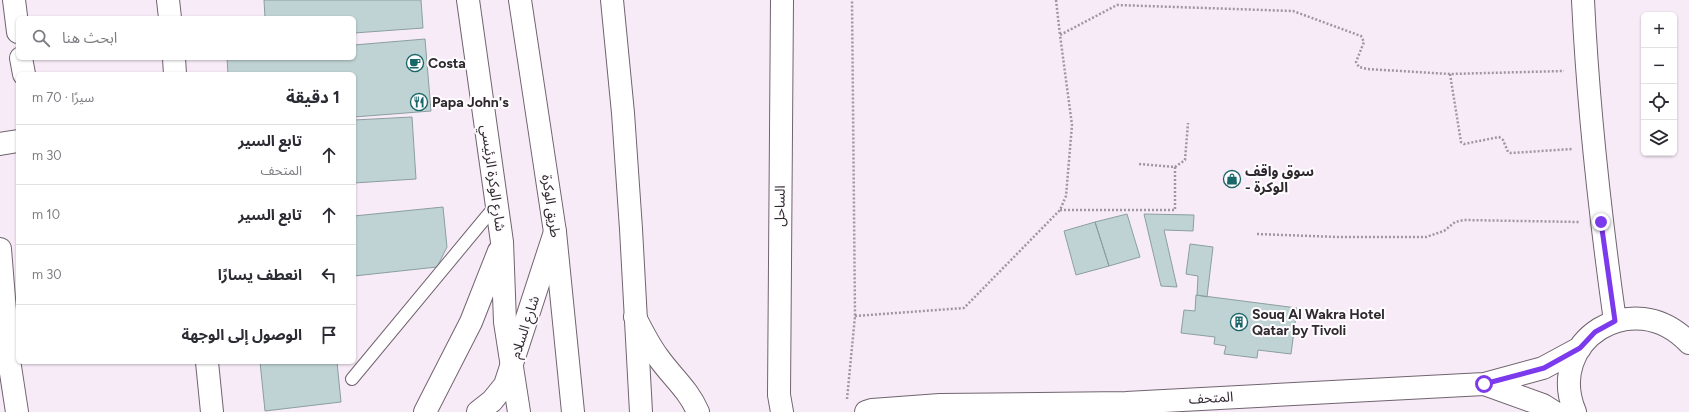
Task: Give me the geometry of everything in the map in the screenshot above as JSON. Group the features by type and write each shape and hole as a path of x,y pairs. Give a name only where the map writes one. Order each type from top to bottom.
{"main road":[{"path":"14,0 16,16"},
{"path":"168,0 170,16"},
{"name":"شارع الوكرة الرئيسي","path":"425,412 471,322 502,242 468,0"},
{"name":"طريق الوكرة","path":"520,0 555,232 573,412"},
{"path":"612,0 628,183 641,412"},
{"name":"الساحل","path":"782,0 779,387 782,412"},
{"path":"1583,0 1586,70 1595,148 1601,222 1615,321"},
{"path":"21,60 24,72"},
{"path":"174,60 175,72"},
{"path":"0,144 16,141"},
{"name":"شارع السلام","path":"478,412 492,402 506,385 555,232"},
{"path":"502,242 505,322 511,369 519,412"},
{"path":"0,249 9,360 17,412"},
{"path":"635,317 650,345 668,370 679,380 698,412"},
{"path":"1575,412 1571,402 1569,383 1572,364 1580,348 1595,332 1615,321 1637,317 1659,321 1678,331 1689,343"},
{"name":"المتحف","path":"866,412 872,410 940,405 1128,407 1484,384 1544,368 1580,348"},
{"path":"206,364 212,412"},
{"name":"المتحف","path":"1484,384 1544,405 1554,412"}],"lane":[{"path":"352,380 496,204"}],"path":[{"path":"846,405 855,316 852,0"},
{"path":"855,316 964,308 1060,210 1066,196 1072,125 1056,0"},
{"path":"1060,35 1118,4 1293,11 1361,36 1364,42 1356,62 1359,67 1450,74 1586,70"},
{"path":"1450,74 1461,142 1464,144 1500,137 1503,140 1508,152 1511,153 1595,148"},
{"path":"1139,164 1175,167 1185,160 1188,123"},
{"path":"1060,210 1175,210 1175,167"},
{"path":"1257,234 1337,237 1426,237 1444,231 1456,222 1464,220 1601,222"}],"building":[{"path":"264,0 421,0 423,28 356,33 356,16 265,16"},
{"path":"425,39 431,111 356,117 356,72 228,72 227,60 356,60 356,45"},
{"path":"412,117 416,179 356,183 356,120"},
{"path":"443,207 447,247 437,267 356,276 356,216"},
{"path":"1127,214 1140,257 1109,266 1095,222"},
{"path":"1144,214 1194,215 1193,231 1164,230 1177,287 1161,286"},
{"path":"1095,222 1109,266 1076,275 1064,231"},
{"path":"1190,244 1213,247 1207,297 1197,295 1198,276 1186,274"},
{"name":"Souq Al Wakra Hotel Qatar by Tivoli","path":"1196,295 1297,308 1291,354 1258,350 1257,358 1224,354 1226,346 1214,344 1215,337 1181,333 1184,310 1195,311"},
{"path":"260,364 337,364 341,402 265,411"}],"place":[{"name":"Costa","path":"415,63"},
{"name":"Papa John's","path":"419,102"},
{"name":"سوق واقف - الوكرة","path":"1232,179"},
{"name":"Souq Al Wakra Hotel Qatar by Tivoli","path":"1239,322"}],"route":[{"path":"1484,384 1544,368 1580,348 1595,332 1615,321 1601,222"}]}
